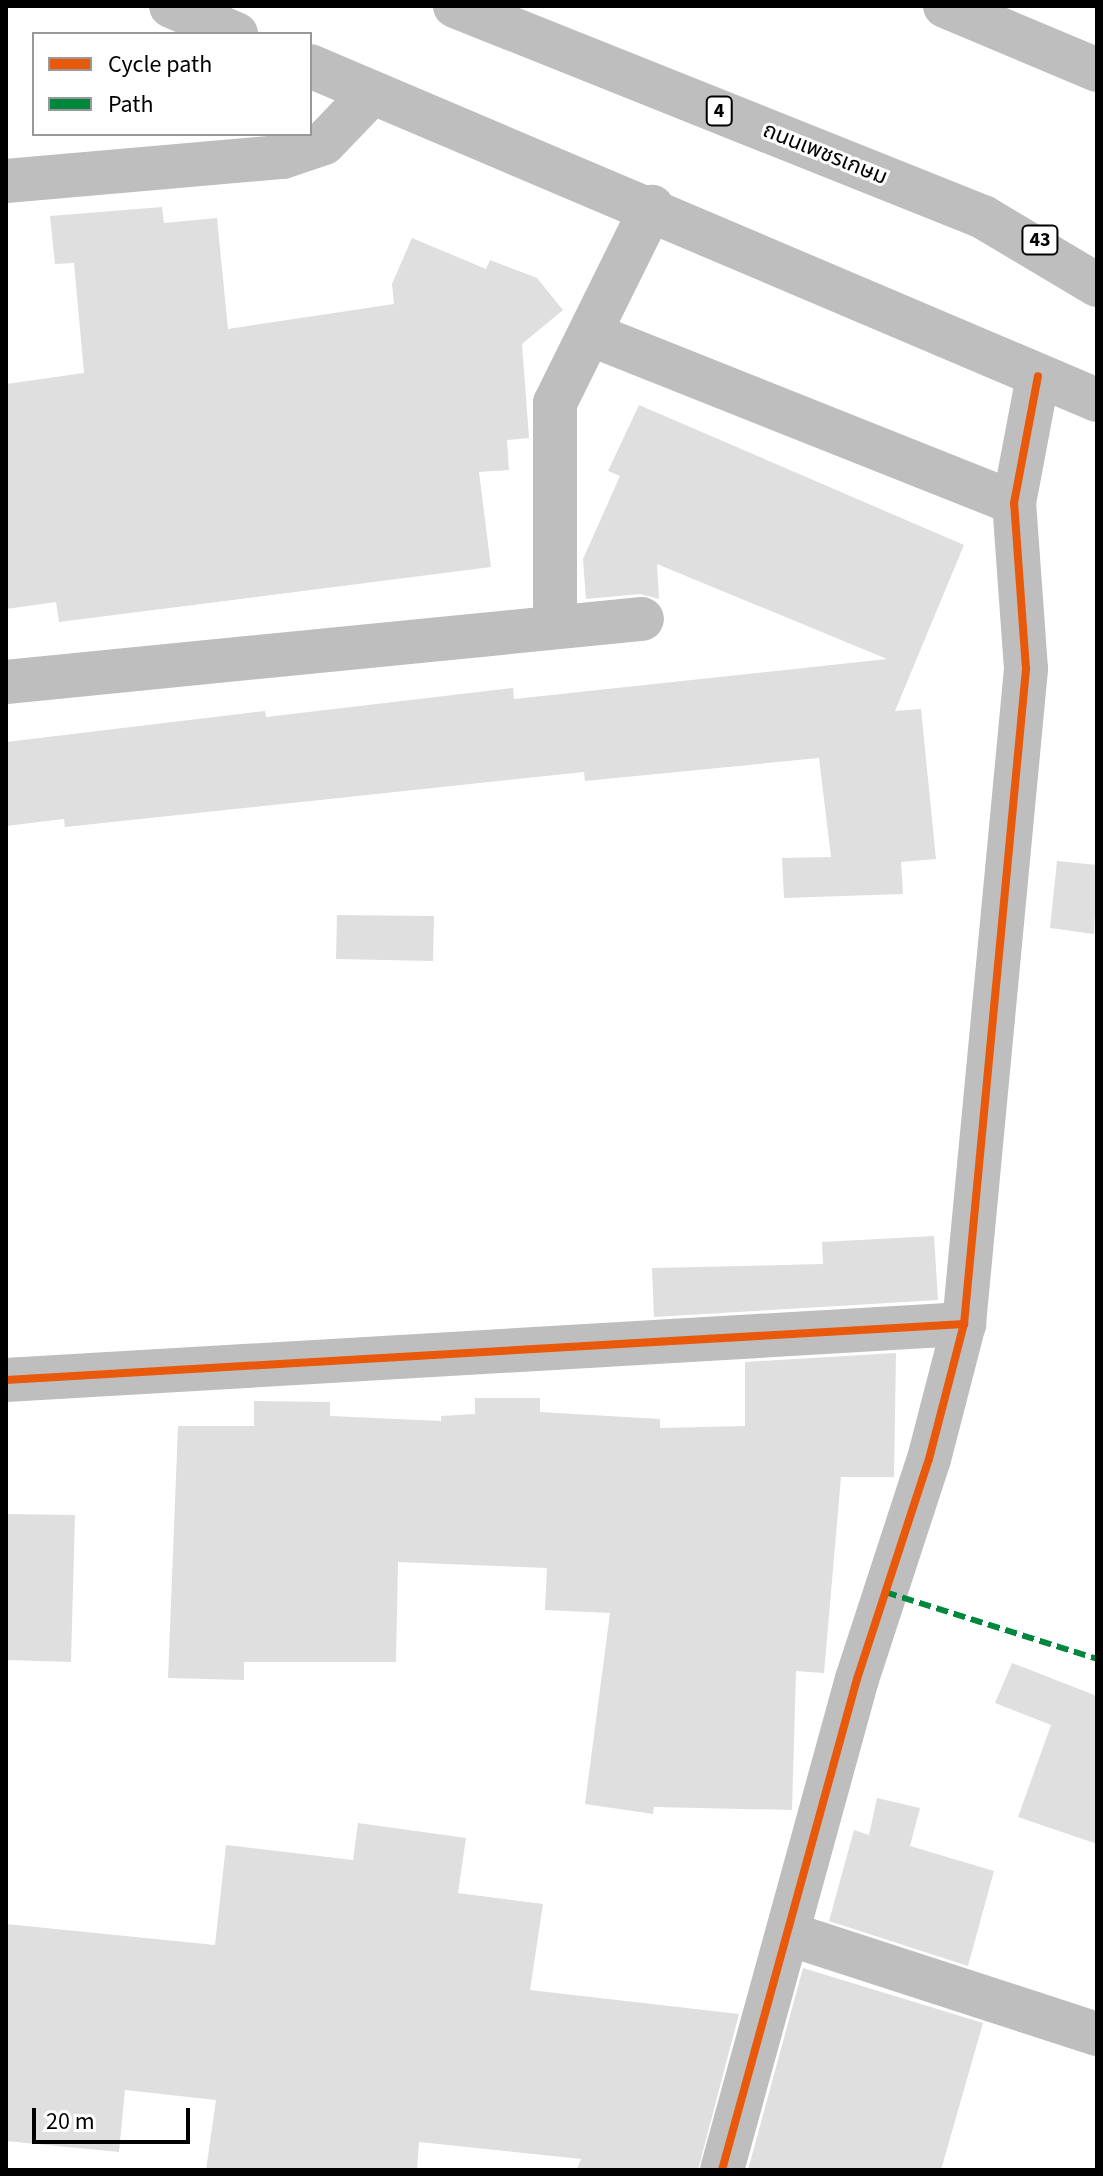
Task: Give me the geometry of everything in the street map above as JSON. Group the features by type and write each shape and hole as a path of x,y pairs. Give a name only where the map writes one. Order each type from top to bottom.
{"main road":[{"path":"171,6 231,32"},
{"name":"ถนนเพชรเกษม","path":"455,6 983,217 1097,285"},
{"path":"945,6 1097,70"},
{"path":"312,67 652,207 1097,400"},
{"path":"6,181 283,157 324,143 372,93"},
{"path":"555,623 555,403 652,207"},
{"name":"43","path":"983,217 1097,263"},
{"path":"590,334 1014,503"},
{"path":"722,2170 857,1679 929,1459 964,1324 1026,669 1014,503 1038,376"},
{"path":"6,682 555,623 642,619"},
{"path":"6,1380 964,1324"},
{"path":"789,1934 1097,2034"}],"building":[{"path":"162,207 164,223 217,218 228,329 394,304 392,284 412,238 486,269 490,260 537,278 563,310 522,344 529,438 507,440 509,470 479,472 491,567 59,622 56,602 6,609 6,384 84,373 74,263 55,264 50,216"},
{"path":"639,405 964,545 895,711 921,709 936,859 901,862 903,894 784,898 782,858 831,857 819,758 585,781 584,772 65,827 64,819 6,826 6,742 265,711 266,717 513,688 514,699 887,659 657,564 659,599 640,594 586,599 583,559 620,476 608,471"},
{"path":"1057,861 1097,865 1094,934 1050,928"},
{"path":"337,915 434,916 433,961 336,959"},
{"path":"934,1236 938,1300 654,1317 652,1268 823,1264 822,1242"},
{"path":"896,1353 894,1477 841,1477 824,1673 796,1671 792,1810 654,1807 653,1814 585,1804 610,1613 545,1610 547,1568 398,1562 396,1662 244,1662 244,1680 168,1678 178,1426 254,1426 254,1401 330,1402 330,1416 441,1421 441,1416 475,1414 475,1398 540,1398 540,1412 660,1419 660,1428 745,1426 745,1362"},
{"path":"6,1514 75,1515 71,1662 6,1660"},
{"path":"1012,1663 1097,1696 1097,1844 1018,1817 1051,1725 995,1703"},
{"path":"877,1798 920,1808 910,1846 994,1871 968,1966 829,1921 854,1830 869,1835"},
{"path":"358,1823 466,1838 458,1893 543,1904 530,1990 739,2014 698,2170 577,2170 581,2159 419,2142 417,2170 206,2170 216,2100 125,2090 119,2152 6,2141 6,1924 215,1945 226,1845 353,1860"},
{"path":"803,1968 983,2023 941,2170 748,2170"}],"marked path":[{"path":"885,1592 1097,1659"}],"cycle path":[{"path":"722,2170 857,1679 929,1459 964,1324 1026,669 1014,503 1038,376"},
{"path":"6,1380 964,1324"}]}
